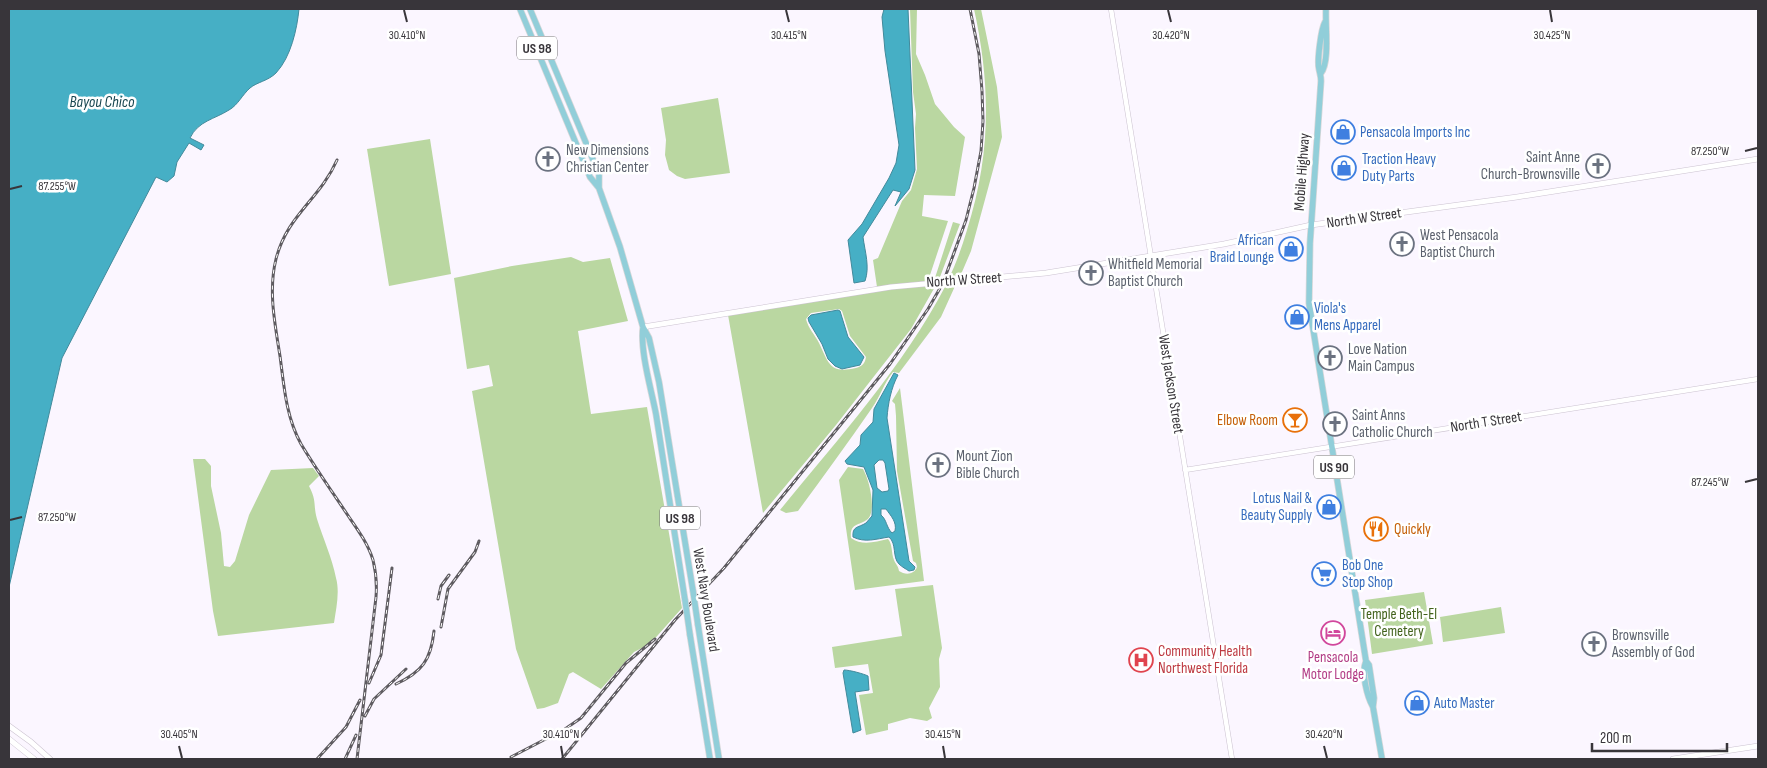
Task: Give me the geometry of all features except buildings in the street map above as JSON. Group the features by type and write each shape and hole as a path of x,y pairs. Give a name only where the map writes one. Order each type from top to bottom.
{"main road":[{"name":"West Navy Boulevard","path":"520,9 590,177 600,188"},
{"name":"West Navy Boulevard","path":"530,9 599,174 600,188 620,247 643,327 649,338 693,591 719,759"},
{"name":"Mobile Highway","path":"1326,9 1325,22 1327,29 1311,226 1308,303 1331,446"},
{"name":"North W Street","path":"643,327 890,287 1046,273 1224,244 1311,226 1517,197 1758,159"},
{"name":"West Navy Boulevard","path":"643,327 643,350 652,390 710,759"},
{"name":"US 90","path":"1331,446 1366,661 1369,665 1374,698 1373,707 1382,759"},
{"path":"9,726 50,759"},
{"path":"9,739 34,759"},
{"path":"1673,759 1758,746"}],"street":[{"name":"West Jackson Street","path":"1111,9 1232,759"},
{"name":"North T Street","path":"1185,470 1758,379"}],"green space":[{"path":"910,9 917,9 916,54 935,104 965,137 955,196 924,195 922,216 948,221 928,281 877,287 873,260 878,258 902,201 911,190 917,169"},
{"path":"974,9 981,9 997,87 1002,137 971,251 959,279 948,280 961,249 975,202 984,147 986,93 980,37"},
{"path":"718,98 730,173 685,179 677,176 669,170 665,155 666,140 661,108"},
{"path":"430,139 451,274 389,286 367,149"},
{"path":"953,222 960,224 940,277 938,281 934,281"},
{"path":"571,257 583,262 610,258 628,321 578,331 591,414 647,407 682,608 650,644 634,652 601,689 573,672 569,674 558,703 537,709 516,649 472,391 493,386 489,365 467,369 454,278 512,266"},
{"path":"956,284 941,317 899,373 893,372 890,376 872,408 798,511 786,513 780,510 847,429 890,373 929,315 946,285"},
{"path":"936,285 911,329 836,425 763,513 728,315 891,289","holes":["839,309 842,311 850,336 866,357 862,365 847,370 836,368 828,362 806,319 811,313"]},
{"path":"900,388 924,581 855,590 839,480 848,467 863,469 872,498 870,516 852,529 851,538 864,543 888,539 899,571 909,574 914,572 917,567 913,561 897,471 896,416 895,404 892,401"},
{"path":"193,459 205,459 211,466 211,486 221,533 224,566 230,567 235,561 249,515 271,470 313,468 319,476 309,486 338,589 334,623 218,636"},
{"path":"933,585 942,648 939,659 940,687 929,708 932,718 927,721 910,718 888,724 888,730 866,735 859,695 873,693 868,664 835,668 832,647 902,636 895,589"},
{"name":"Temple Beth-El Cemetery","path":"1424,592 1433,644 1372,654 1365,600"},
{"path":"1501,607 1505,633 1443,642 1440,617"}],"water":[{"name":"Bayou Chico","path":"9,9 299,9 295,34 289,51 276,73 250,88 232,108 202,124 193,132 190,138 204,145 201,150 189,143 177,162 174,176 167,182 156,177 62,358 9,587"},
{"path":"884,9 908,9 915,170 909,189 895,206 901,192 893,190 863,237 867,259 866,276 865,281 854,283 848,240 862,224 889,178 896,163 899,145 885,51 882,17"},
{"path":"840,311 848,337 864,357 860,365 842,369 835,366 828,359 822,344 809,322 808,318 811,315"},
{"path":"894,373 898,375 890,396 887,418 909,561 915,567 914,570 909,571 899,564 893,543 889,537 866,540 853,537 853,531 866,523 872,516 873,490 864,467 847,464 845,461 860,445 861,435 873,422 874,409","holes":["879,460 883,460 885,463 888,491 882,492 877,488 874,465","881,509 886,509 893,519 895,531 892,533 881,515"]},
{"path":"844,670 868,676 869,690 855,692 861,730 853,733 843,673"}],"railway":[{"path":"562,759 675,620 724,568 890,364 928,309 943,283 966,220 981,151 982,91 979,54 970,9"},
{"path":"337,160 330,174 288,230 281,244 276,259 272,295 284,390 296,434 366,543 375,569 376,597 357,759"},
{"path":"441,627 448,589 475,552 479,541"},
{"path":"369,683 381,655 392,568"},
{"path":"438,599 441,586 449,575"},
{"path":"396,684 412,675 424,664 433,641 434,631"},
{"path":"511,757 565,729 581,718 626,663 655,639"},
{"path":"365,716 374,699 406,669"},
{"path":"317,759 346,727 360,700"},
{"path":"345,759 356,735"}],"place":[{"name":"Pensacola Imports Inc","path":"1343,132"},
{"name":"New Dimensions Christian Center","path":"548,159"},
{"name":"Saint Anne Church-Brownsville","path":"1598,166"},
{"name":"Traction Heavy Duty Parts","path":"1344,168"},
{"name":"West Pensacola Baptist Church","path":"1402,244"},
{"name":"African Braid Lounge","path":"1291,249"},
{"name":"Whitfield Memorial Baptist Church","path":"1091,273"},
{"name":"Viola's Mens Apparel","path":"1297,317"},
{"name":"Love Nation Main Campus","path":"1330,358"},
{"name":"Elbow Room","path":"1295,420"},
{"name":"Saint Anns Catholic Church","path":"1335,424"},
{"name":"Mount Zion Bible Church","path":"938,465"},
{"name":"Lotus Nail & Beauty Supply","path":"1329,507"},
{"name":"Quickly","path":"1376,529"},
{"name":"Bob One Stop Shop","path":"1324,574"},
{"name":"Pensacola Motor Lodge","path":"1333,633"},
{"name":"Brownsville Assembly of God","path":"1594,644"},
{"name":"Community Health Northwest Florida","path":"1141,660"},
{"name":"Auto Master","path":"1417,703"}]}
